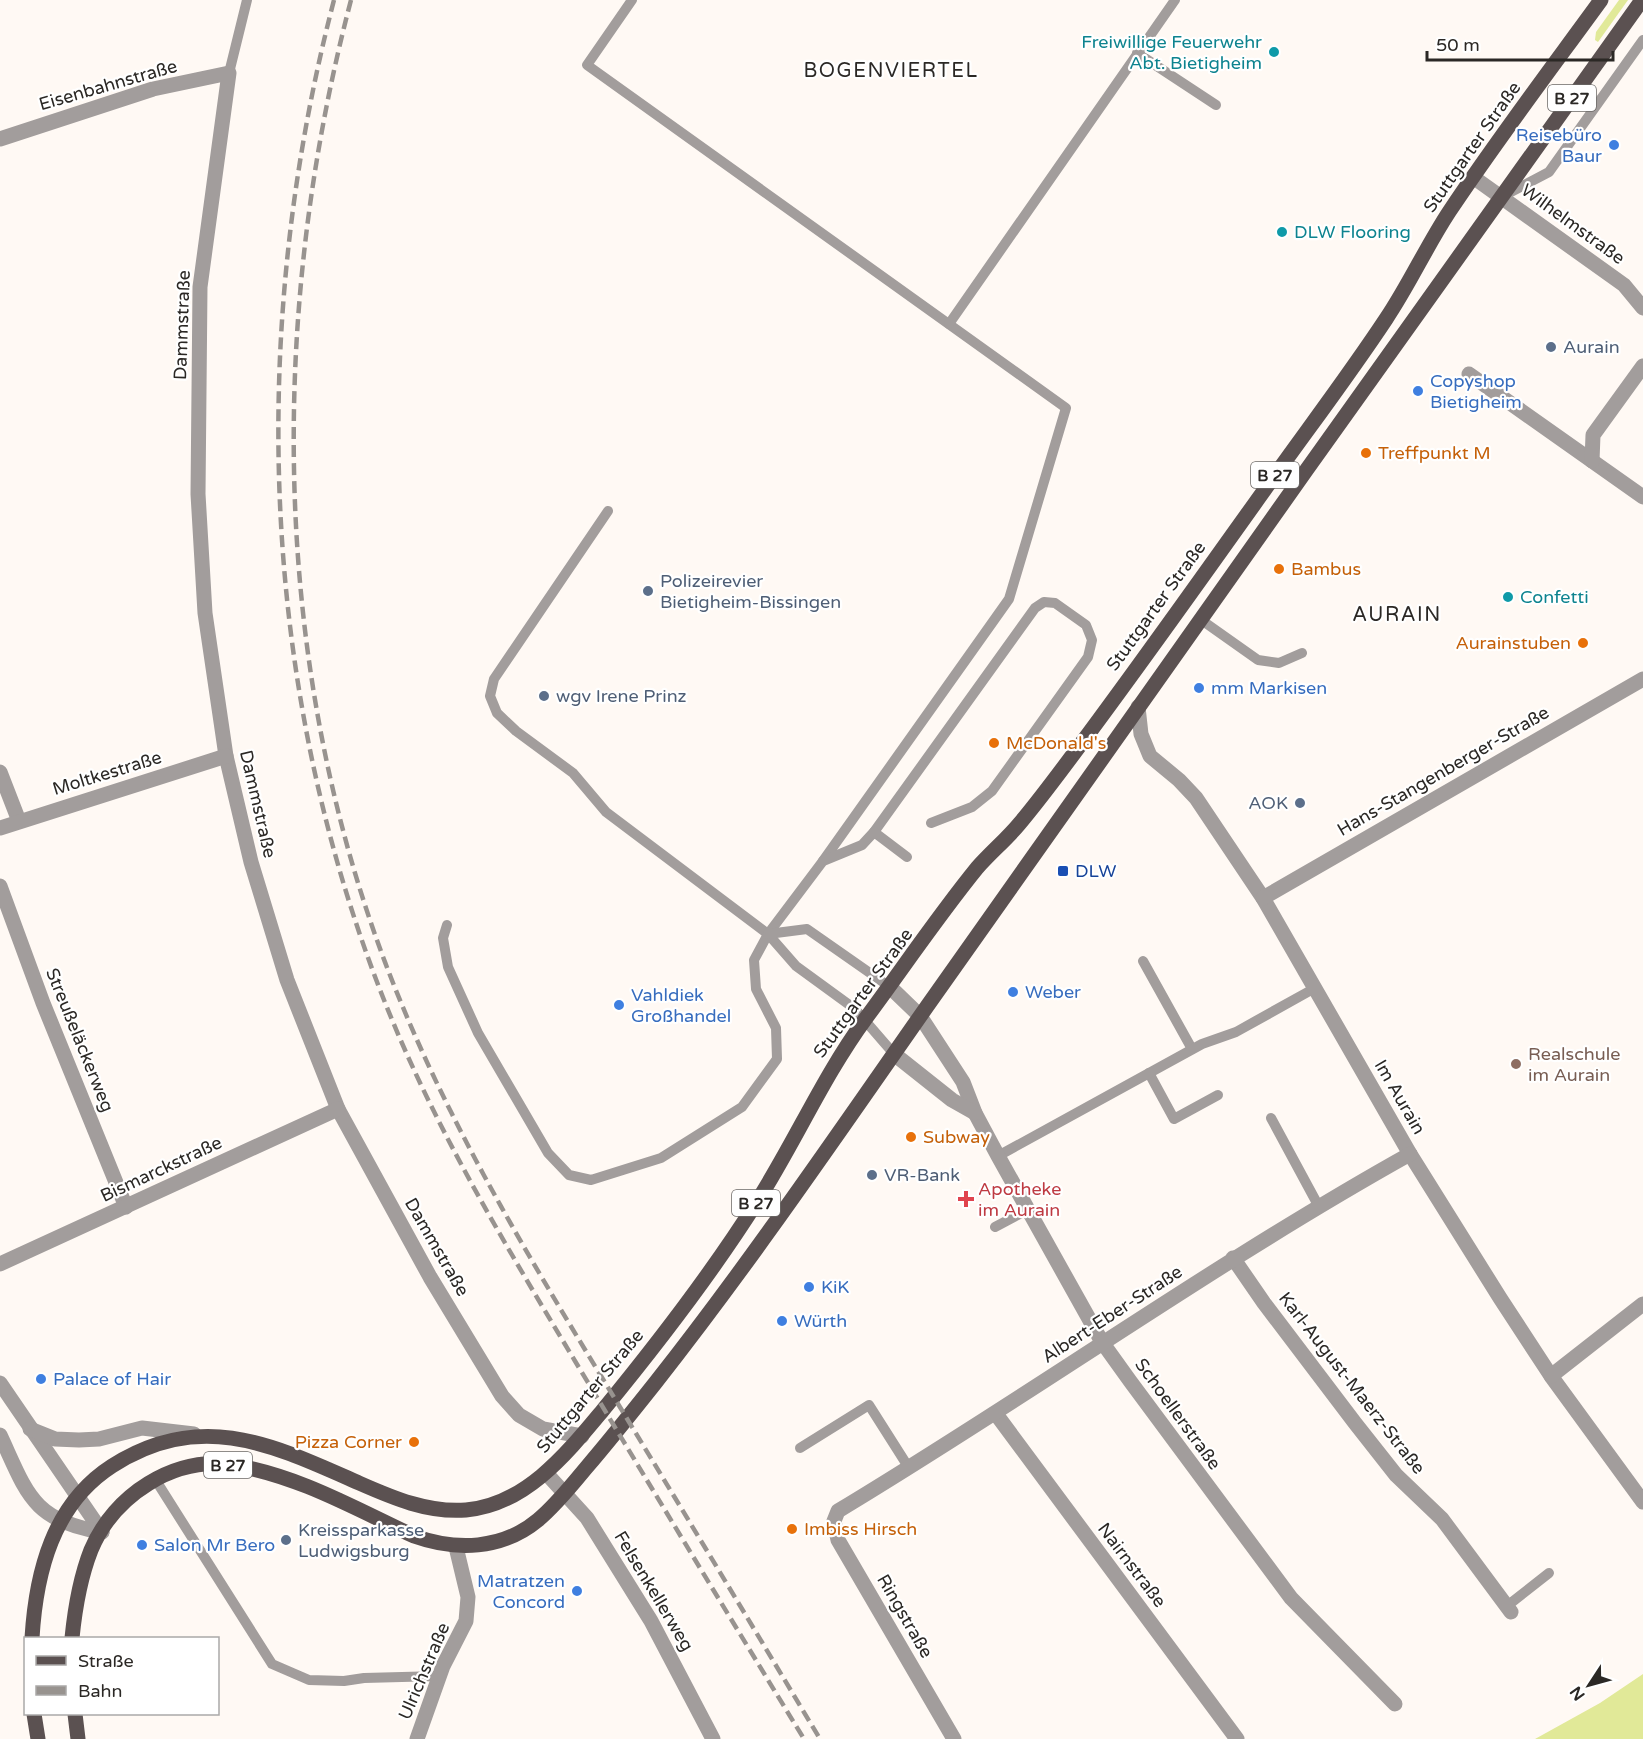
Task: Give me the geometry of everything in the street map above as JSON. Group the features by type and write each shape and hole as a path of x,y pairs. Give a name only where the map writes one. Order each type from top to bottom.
{"main road":[{"name":"Stuttgarter Straße","path":"32,1637 38,1591 59,1521 77,1495 101,1473 125,1458 169,1440 199,1435 226,1435 273,1448 419,1506 468,1510 490,1506 512,1496 546,1473 582,1436 666,1331 759,1198 821,1087 866,1019 976,869 1018,825 1065,766 1234,532 1388,316 1431,240 1473,177 1601,0"},
{"name":"B 27","path":"72,1637 75,1609 83,1574 92,1547 102,1532 124,1502 155,1479 187,1467 208,1464 258,1470 301,1484 414,1536 437,1544 456,1547 483,1545 522,1531 542,1517 565,1492 712,1311 1200,619 1642,0"},
{"path":"34,1715 38,1739"},
{"path":"75,1715 78,1739"}],"street":[{"name":"Eisenbahnstraße","path":"0,140 153,89 229,73"},
{"name":"Dammstraße","path":"229,73 201,287 198,482 205,613 226,756 251,862 287,980 338,1109 430,1277 502,1395 519,1415 543,1429 582,1436"},
{"name":"Wilhelmstraße","path":"1473,177 1624,285 1643,308"},
{"path":"1592,461 1593,435 1643,366"},
{"path":"1469,374 1643,497"},
{"name":"Hans-Stangenberger-Straße","path":"1263,898 1643,679"},
{"name":"Im Aurain","path":"1138,707 1141,734 1150,756 1179,780 1196,798 1263,898 1410,1154 1551,1376 1643,1502"},
{"name":"Moltkestraße","path":"0,828 226,756"},
{"path":"0,772 19,821"},
{"name":"Streußeläckerweg","path":"0,886 43,1003 126,1207"},
{"name":"Schoellerstraße","path":"890,987 920,1016 963,1083 975,1113 998,1156 1102,1342 1291,1598 1395,1704"},
{"path":"894,1054 952,1100 975,1113"},
{"name":"Bismarckstraße","path":"0,1264 338,1109"},
{"name":"Albert-Eber-Straße","path":"838,1511 996,1414 1102,1342 1233,1258 1318,1205 1410,1154"},
{"name":"Karl-August-Maerz-Straße","path":"1233,1258 1361,1432 1395,1475 1442,1519 1509,1609"},
{"path":"1551,1376 1643,1304"},
{"path":"0,1383 102,1532"},
{"name":"Nairnstraße","path":"996,1414 1237,1739"},
{"path":"30,1429 55,1439 80,1440 99,1439 142,1428 199,1435"},
{"path":"0,1435 29,1495 39,1508 59,1521 102,1532"},
{"name":"Felsenkellerweg","path":"546,1473 587,1518 651,1621 713,1739"},
{"name":"Ringstraße","path":"838,1511 834,1521 838,1540 954,1739"},
{"name":"Ulrichstraße","path":"417,1739 440,1676 466,1621 468,1596 456,1547"}],"lane":[{"path":"229,73 247,0"},
{"path":"447,925 443,938 448,967 478,1033 548,1153 569,1175 591,1180 661,1158 742,1107 777,1059 776,1028 756,989 754,960 768,934 823,861 1009,599 1066,408 587,65 632,0"},
{"path":"949,324 1174,0"},
{"path":"1502,196 1549,172 1643,40"},
{"path":"1137,53 1216,105"},
{"path":"608,511 499,670 490,696 497,713 516,731 573,773 606,812 768,934 796,966 866,1019 894,1054"},
{"path":"823,861 862,845 874,832 1035,608 1044,602 1054,603 1086,625 1092,640 1088,657 992,791 972,807 931,823"},
{"path":"1200,619 1257,660 1279,663 1302,653"},
{"path":"874,832 907,856"},
{"path":"768,934 807,929 890,987"},
{"path":"1143,962 1192,1049"},
{"path":"998,1156 1192,1049 1236,1032 1315,988"},
{"path":"1153,1071 1174,1119 1218,1095"},
{"path":"1271,1118 1318,1205"},
{"path":"995,1227 1029,1209"},
{"path":"800,1448 869,1406 909,1468"},
{"path":"155,1479 272,1664 309,1680 344,1681 364,1678 440,1676"},
{"path":"1509,1609 1549,1573"}],"green space":[{"path":"1619,0 1628,0 1598,42 1595,40 1596,32"},
{"path":"1643,1674 1643,1739 1535,1739 1600,1703"}],"railway":[{"path":"334,0 306,125 288,251 279,379 280,507 291,634 312,760 344,884 386,1005 427,1097 473,1187 549,1318 804,1739"},
{"path":"351,0 323,124 304,251 295,379 295,507 306,635 327,761 359,885 402,1005 451,1112 506,1216 820,1739"}],"place":[{"name":"Freiwillige Feuerwehr Abt. Bietigheim","path":"1274,52"},
{"name":"Reisebüro Baur","path":"1614,145"},
{"name":"DLW Flooring","path":"1282,232"},
{"name":"Aurain","path":"1551,347"},
{"name":"Copyshop Bietigheim","path":"1418,391"},
{"name":"Treffpunkt M","path":"1366,453"},
{"name":"Bambus","path":"1279,569"},
{"name":"Polizeirevier Bietigheim-Bissingen","path":"648,591"},
{"name":"Confetti","path":"1508,597"},
{"name":"Aurainstuben","path":"1583,643"},
{"name":"mm Markisen","path":"1199,688"},
{"name":"wgv Irene Prinz","path":"544,696"},
{"name":"McDonald's","path":"994,743"},
{"name":"AOK","path":"1300,803"},
{"name":"DLW","path":"1063,871"},
{"name":"Weber","path":"1013,992"},
{"name":"Vahldiek Großhandel","path":"619,1005"},
{"name":"Realschule im Aurain","path":"1516,1064"},
{"name":"Subway","path":"911,1137"},
{"name":"VR-Bank","path":"872,1175"},
{"name":"Apotheke im Aurain","path":"966,1199"},
{"name":"KiK","path":"809,1287"},
{"name":"Würth","path":"782,1321"},
{"name":"Palace of Hair","path":"41,1379"},
{"name":"Pizza Corner","path":"414,1442"},
{"name":"Imbiss Hirsch","path":"792,1529"},
{"name":"Kreissparkasse Ludwigsburg","path":"286,1540"},
{"name":"Salon Mr Bero","path":"142,1545"},
{"name":"Matratzen Concord","path":"577,1591"}],"district":[{"name":"BOGENVIERTEL","path":"891,70"},
{"name":"AURAIN","path":"1397,614"}]}
